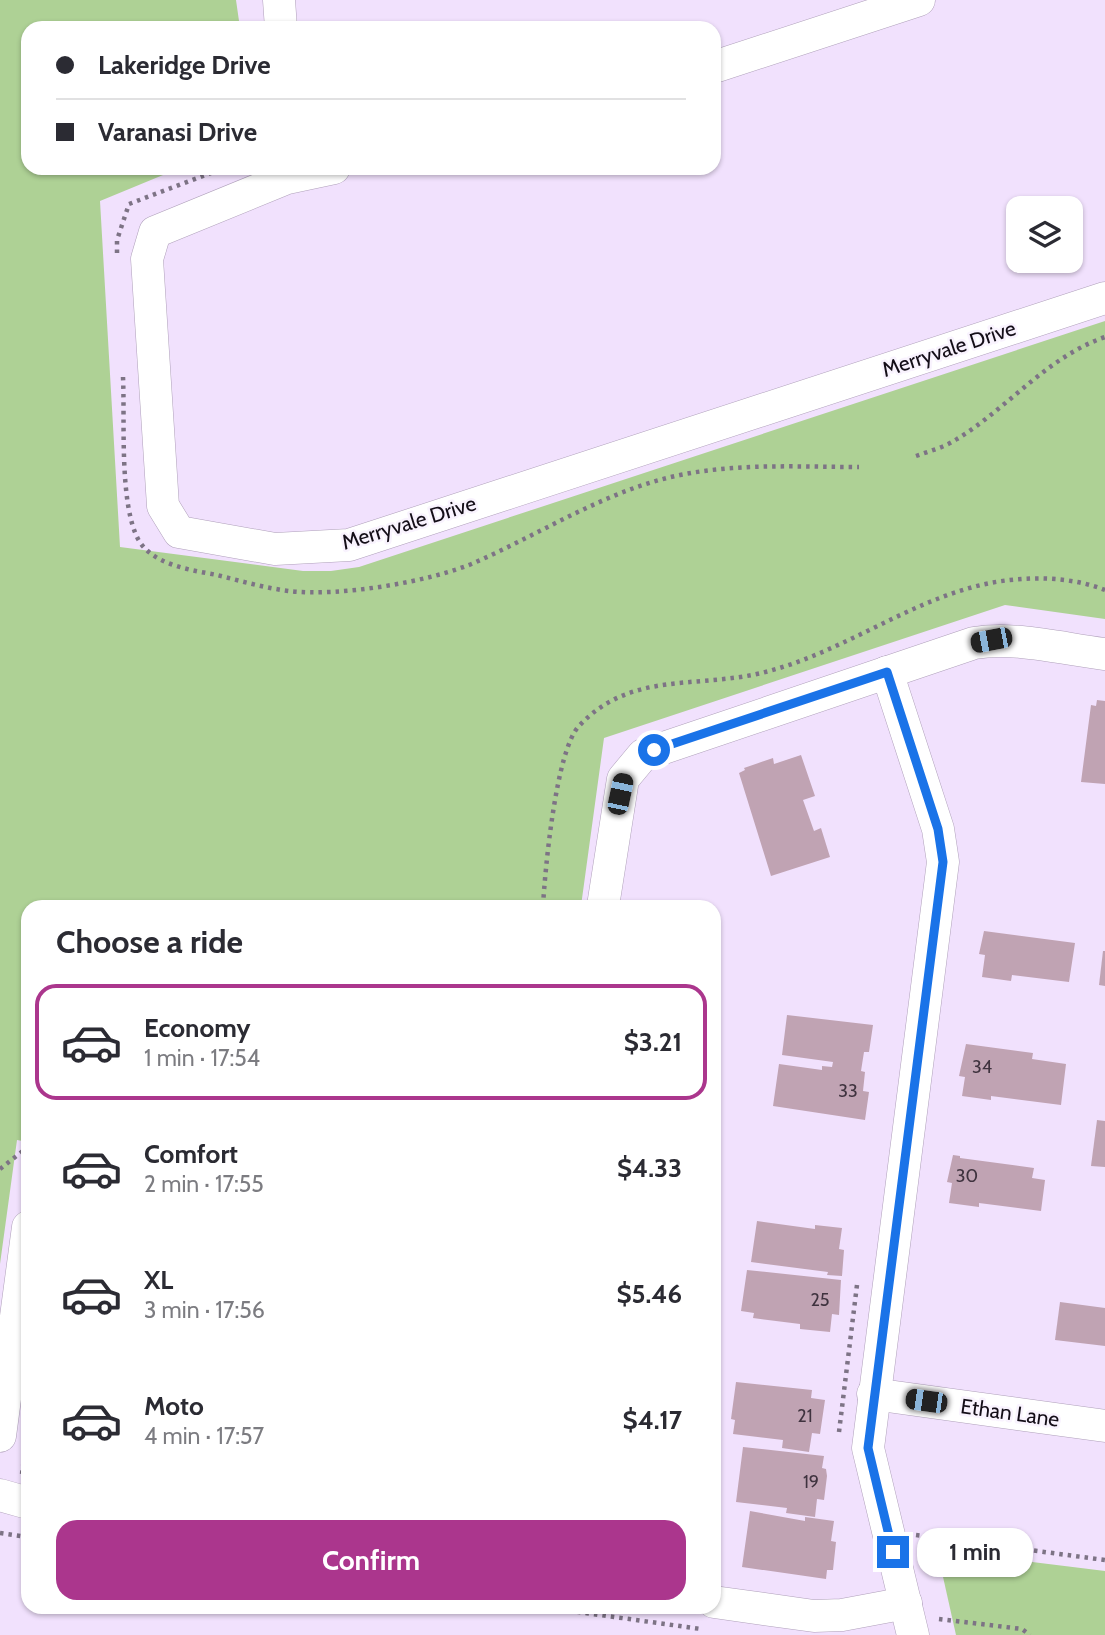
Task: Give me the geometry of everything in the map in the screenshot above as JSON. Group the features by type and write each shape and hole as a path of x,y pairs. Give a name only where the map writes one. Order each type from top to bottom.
{"street":[{"path":"279,0 280,21"},
{"path":"721,65 919,0"},
{"name":"Merryvale Drive","path":"300,175 155,232 147,260 163,506 179,532 275,549 349,545 1105,298"},
{"path":"604,900 623,779 643,755 887,672 991,640 1105,654"},
{"path":"887,672 938,829 943,862 868,1448 906,1603 925,1627"},
{"path":"0,1436 21,1279"},
{"name":"Ethan Lane","path":"873,1394 1105,1426"},
{"path":"0,1495 21,1501"},
{"path":"709,1616 842,1615 906,1603"}],"path":[{"path":"118,263 117,240 129,204 206,175"},
{"path":"916,456 954,441 1055,363 1088,343 1105,337"},
{"path":"122,368 125,470 130,512 138,538 148,553 181,568 291,591 352,590 422,578 473,563 591,506 632,489 679,475 744,466 859,467"},
{"path":"0,1169 21,1152"},
{"path":"0,1533 21,1536"},
{"path":"890,1537 918,1535 1105,1560"},
{"path":"674,1614 709,1616"},
{"path":"925,1627 1022,1629 1030,1635"}],"green space":[{"path":"0,0 236,0 239,21 21,21 21,175 163,175 100,201 120,547 303,571 359,567 1105,321 1105,619 1005,605 604,738 582,900 21,900 21,1141 17,1140 0,1264"},
{"path":"937,1550 1105,1571 1105,1635 956,1635"}],"building":[{"path":"1097,700 1105,701 1105,784 1081,782 1091,705 1096,706"},
{"path":"801,755 815,796 803,800 814,831 821,828 830,857 771,876 739,773 745,770 744,768 773,758 774,764"},
{"path":"984,931 1075,943 1069,982 1012,975 1011,981 982,977 985,955 979,954"},
{"path":"1105,951 1105,986 1099,985"},
{"path":"787,1015 873,1025 869,1052 864,1052 861,1071 865,1072 863,1091 869,1092 865,1120 773,1106 779,1064 822,1070 822,1066 832,1067 833,1062 782,1055"},
{"path":"966,1044 1033,1053 1032,1059 1066,1064 1061,1105 991,1096 991,1100 962,1096 965,1077 959,1076"},
{"path":"1097,1120 1105,1121 1105,1167 1091,1166"},
{"path":"953,1155 1034,1168 1032,1178 1045,1180 1041,1211 979,1203 979,1207 949,1203 952,1183 947,1182"},
{"path":"757,1221 815,1229 815,1225 842,1228 839,1249 844,1250 842,1276 751,1262"},
{"path":"747,1270 841,1280 839,1315 832,1314 830,1332 800,1329 800,1324 753,1318 754,1313 741,1311"},
{"path":"1060,1302 1105,1308 1105,1346 1055,1340"},
{"path":"736,1382 812,1390 811,1398 825,1400 820,1434 812,1433 809,1452 782,1448 783,1440 733,1434 735,1420 731,1419"},
{"path":"743,1447 824,1456 822,1468 826,1469 827,1476 824,1500 817,1499 815,1517 786,1513 787,1508 736,1502"},
{"path":"750,1511 805,1521 805,1517 834,1521 831,1541 836,1542 833,1570 827,1570 826,1579 742,1567"}],"route":[{"path":"654,750 887,672 938,829 943,862 868,1448 893,1552"}]}
